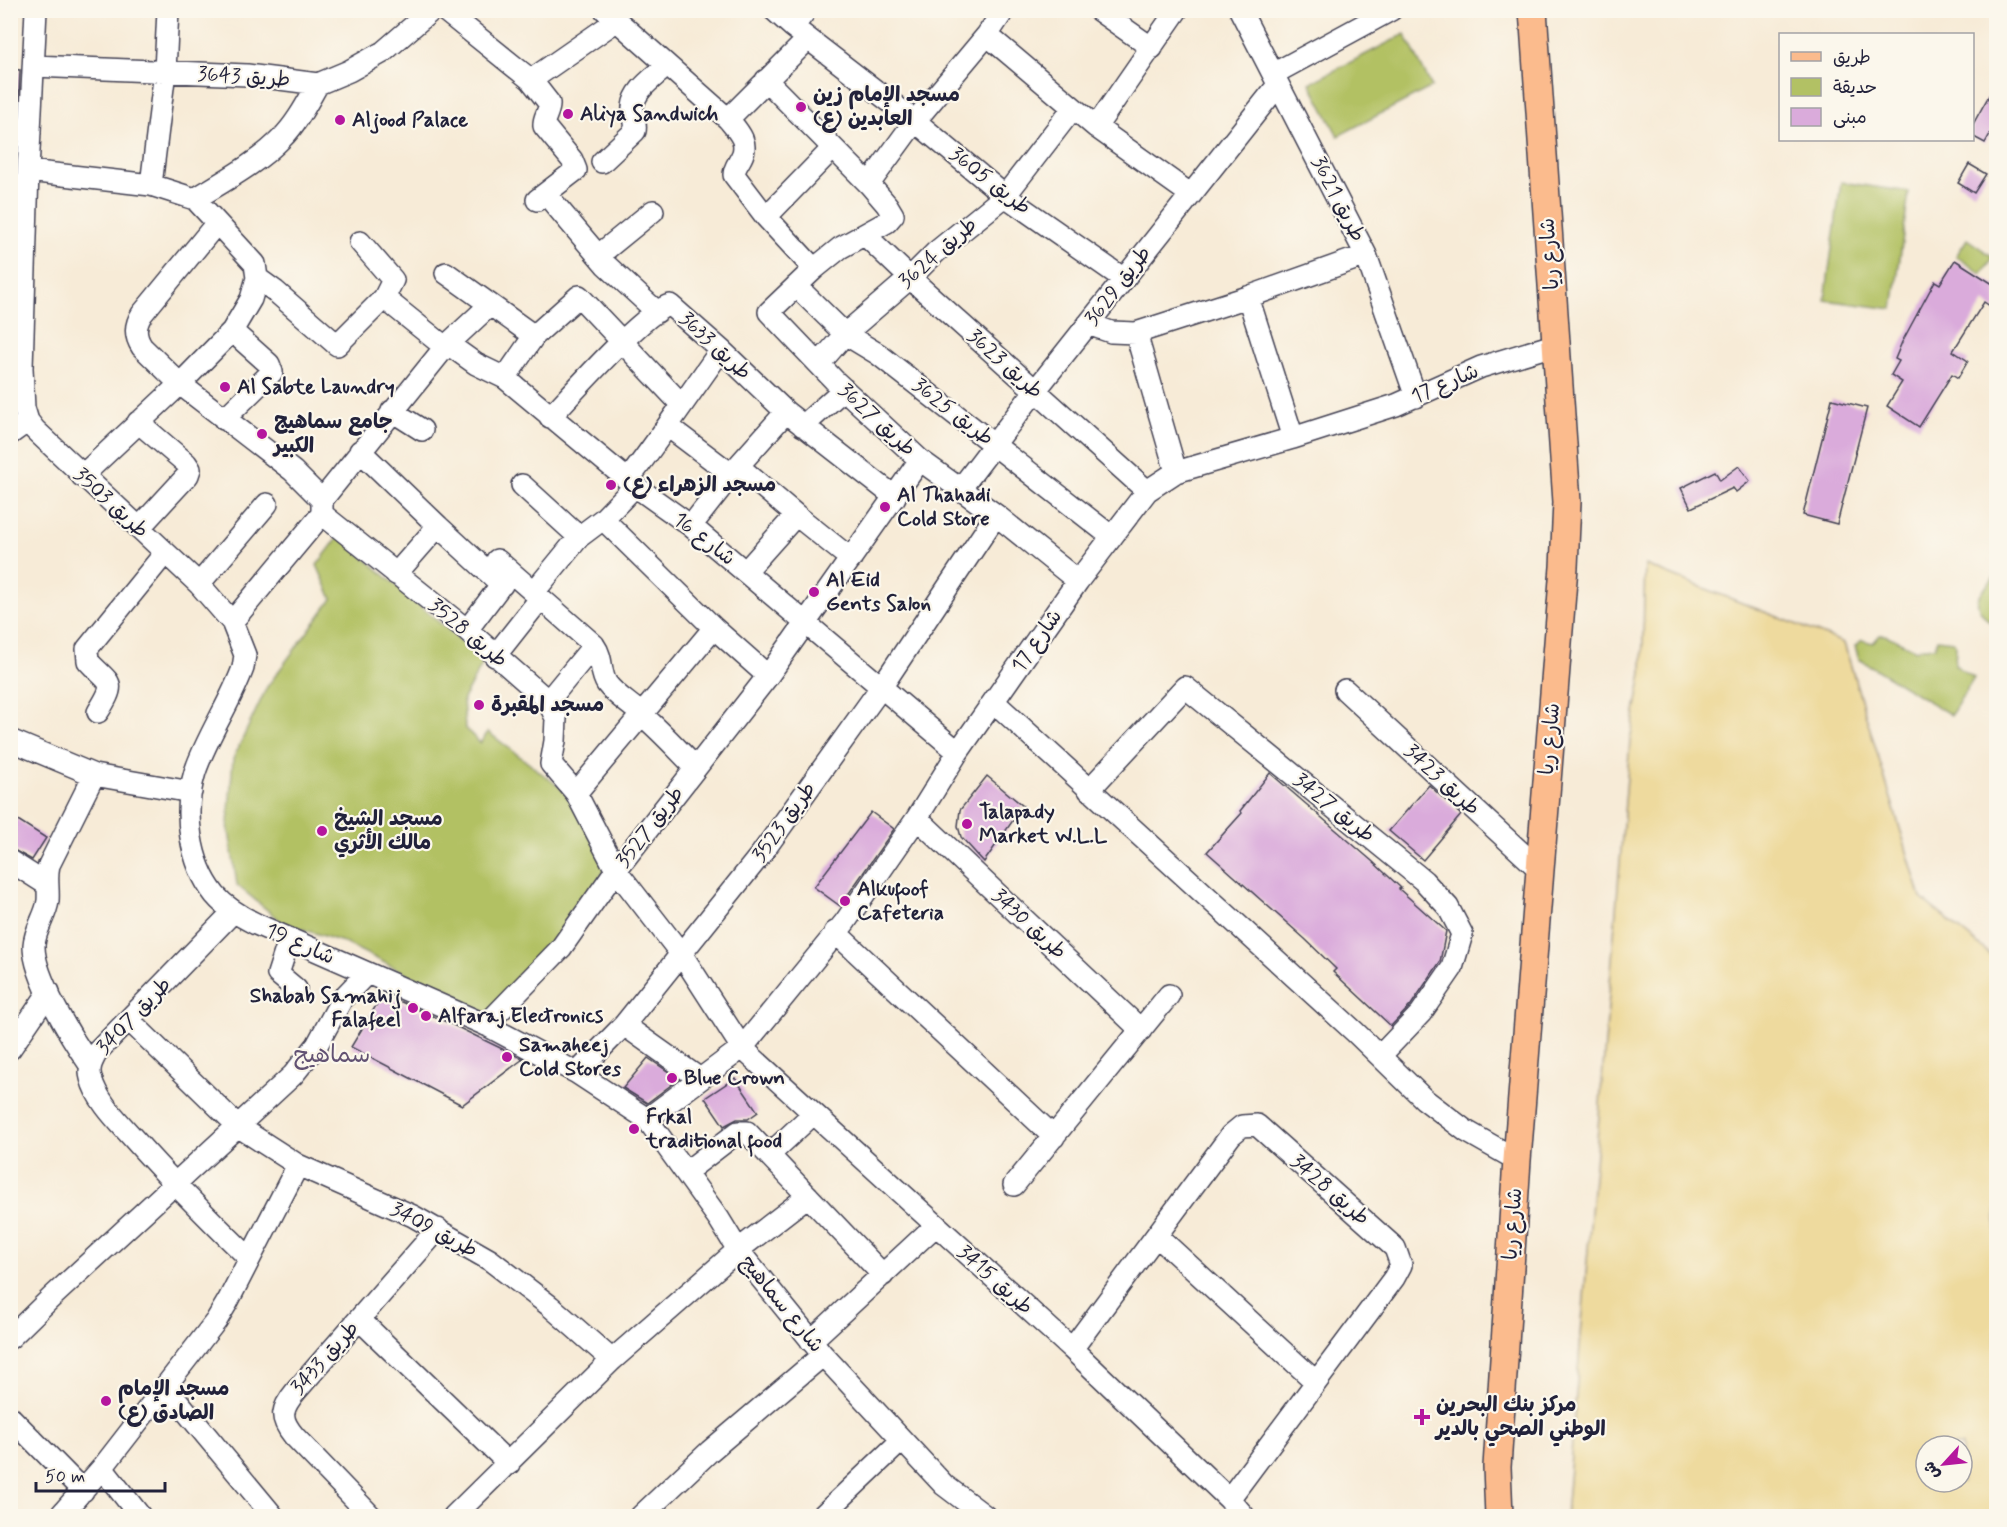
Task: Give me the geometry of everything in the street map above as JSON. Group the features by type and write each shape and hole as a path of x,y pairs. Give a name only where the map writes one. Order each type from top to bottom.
{"main road":[{"name":"شارع ريا","path":"1499,1516 1497,1467 1517,1160 1566,534 1566,469 1533,10"},
{"name":"شارع ريا","path":"1487,1516 1497,1467"}],"street":[{"path":"10,434 28,421 16,368 28,171 20,130 34,66 36,10"},
{"path":"151,185 165,71 168,10"},
{"name":"طريق 3643","path":"34,66 247,75 318,84 349,71 383,52 432,10"},
{"path":"444,10 531,80 549,103 549,110 543,122 547,131 576,167 573,173 542,197 606,265 657,312"},
{"name":"طريق 3605","path":"774,10 800,33 915,121 1005,196 1124,279"},
{"path":"728,119 766,80 800,33 806,10"},
{"path":"869,184 915,121 987,35 1004,10"},
{"path":"1098,10 1152,48"},
{"path":"1096,127 1177,10"},
{"name":"طريق 3621","path":"1240,10 1366,255 1416,397"},
{"name":"طريق 3629","path":"961,488 1190,194 1275,79 1390,10"},
{"path":"531,80 610,16 728,119 744,143 744,154 735,168 734,176 766,217 814,269"},
{"path":"987,35 1096,127 1190,194"},
{"path":"602,162 635,131 637,124 632,108 639,90 666,66"},
{"path":"766,80 869,184 887,205 892,215 887,222 840,248 796,286"},
{"path":"195,199 276,144 297,120 318,84"},
{"name":"طريق 3624","path":"819,364 845,334 910,278 936,252 1005,196 1073,108"},
{"path":"766,217 833,148"},
{"path":"28,171 151,185 195,199 255,264 257,278 251,299 232,330 180,384 82,476"},
{"path":"599,255 653,211"},
{"name":"طريق 3528","path":"216,224 137,323 137,340 180,384 293,471 322,507 396,574 467,630 548,701"},
{"name":"طريق 3623","path":"865,235 1147,490"},
{"path":"257,278 338,345 384,298 393,280 360,242"},
{"path":"1088,324 1111,332 1136,333 1248,297 1366,255"},
{"path":"446,273 534,336"},
{"name":"طريق 3627","path":"796,286 769,312 872,417 920,460 961,488 1078,581"},
{"name":"طريق 3625","path":"796,286 845,334 878,354 1112,537"},
{"path":"505,378 534,336 579,296 682,405"},
{"path":"1248,297 1293,438"},
{"name":"شارع 16","path":"384,298 447,345 476,364 505,378 631,483 691,526 746,571 958,752"},
{"path":"232,622 322,507 360,451 392,411 447,345 490,305"},
{"name":"طريق 3633","path":"550,417 621,342 657,312 670,305 786,412 896,497"},
{"path":"224,419 272,372 269,364 232,330"},
{"path":"1136,333 1176,472"},
{"name":"شارع 17","path":"647,1119 742,1048 845,922 917,819 958,752 1078,581 1147,490 1176,472 1293,438 1416,397 1481,367 1557,344"},
{"path":"495,656 579,537 603,519 631,483 721,350"},
{"path":"803,426 844,389"},
{"path":"392,411 422,430"},
{"path":"691,526 734,470 786,412"},
{"name":"طريق 3503","path":"28,421 82,476 199,584 232,622"},
{"path":"138,422 190,469 188,475 139,528"},
{"path":"669,427 734,470 851,559"},
{"path":"360,451 438,526 537,596 594,645 600,653 607,683 695,767"},
{"path":"806,622 920,460"},
{"path":"522,485 579,537"},
{"path":"199,584 267,504"},
{"path":"746,571 796,515"},
{"path":"882,686 996,515"},
{"path":"603,519 714,628 768,676"},
{"path":"396,574 438,526"},
{"path":"98,712 110,692 110,686 108,680 88,661 87,649 165,553"},
{"path":"467,630 503,572"},
{"name":"شارع 19","path":"232,622 244,656 243,668 203,752 191,792 190,830 193,848 202,872 215,894 233,912 290,940 486,1025 577,1073 647,1119"},
{"name":"طريق 3527","path":"486,1025 561,948 616,870 768,676 806,622"},
{"path":"576,794 714,628"},
{"path":"594,645 548,701 556,718 551,764 576,794 616,870"},
{"name":"طريق 3523","path":"577,1073 624,1025 682,955 762,853 882,686"},
{"name":"طريق 3427","path":"1089,790 1185,687 1424,881 1448,907 1462,934 1452,968 1421,1013 1380,1056"},
{"name":"طريق 3423","path":"1345,690 1540,870"},
{"path":"994,702 1424,1099 1466,1131 1517,1160"},
{"path":"10,740 94,775 191,792"},
{"path":"90,1065 74,1042 49,992 35,958 34,944 47,906 46,874 52,856 94,775"},
{"name":"طريق 3430","path":"917,819 1141,1030"},
{"path":"10,861 46,884"},
{"name":"طريق 3415","path":"616,870 682,955 742,1048 1072,1349 1244,1516"},
{"name":"طريق 3407","path":"233,912 98,1052 90,1065 90,1077 113,1115 174,1184 249,1258"},
{"path":"835,932 1054,1137"},
{"path":"290,940 278,974 296,989"},
{"path":"10,1338 294,1075 307,1059 342,999 367,974"},
{"path":"10,1048 49,992"},
{"path":"1014,1185 1169,995"},
{"name":"طريق 3409","path":"129,1020 239,1127 298,1165 438,1229 490,1260 520,1282 612,1360"},
{"path":"624,1025 700,1079"},
{"path":"769,1155 813,1114"},
{"name":"شارع سماهيج","path":"647,1119 738,1250 817,1348 944,1485 985,1516"},
{"name":"طريق 3428","path":"1072,1349 1231,1135 1242,1126 1257,1125 1395,1248 1401,1266 1394,1278 1229,1499"},
{"path":"686,1173 738,1131 747,1132 883,1275"},
{"path":"60,1516 102,1468 216,1322 298,1165"},
{"path":"454,1516 612,1360 738,1250 808,1196"},
{"path":"641,1516 817,1348 883,1275 935,1226"},
{"name":"طريق 3433","path":"370,1516 294,1436 286,1426 283,1413 287,1402 438,1229"},
{"path":"1157,1236 1316,1382"},
{"path":"360,1320 509,1464"},
{"path":"166,1387 273,1516"},
{"path":"10,1417 83,1491"},
{"path":"822,1516 905,1444"},
{"path":"831,1516 905,1444"},
{"path":"102,1468 140,1516"},
{"name":"شارع سماهيج","path":"934,1474 947,1480 995,1516"}],"green space":[{"path":"1405,34 1432,87 1338,136 1310,83"},
{"path":"1841,182 1909,192 1893,309 1825,300"},
{"path":"1967,239 1993,257 1982,274 1956,256"},
{"path":"339,536 484,661 463,699 465,728 480,743 488,732 562,789 614,854 580,913 491,1016 343,942 283,923 237,885 228,824 233,759 267,687 332,599 317,565"},
{"path":"1996,575 1996,626 1983,615 1978,599"},
{"path":"1880,635 1886,635 1916,650 1922,647 1935,647 1937,639 1953,641 1956,646 1955,665 1974,678 1951,715 1859,659 1855,646 1862,640 1873,643"}],"sand":[{"path":"1645,565 1844,643 1921,898 1996,959 1996,1516 1566,1516 1630,741 1642,673"}],"building":[{"path":"10,69 20,70 18,117 10,116"},
{"path":"1996,83 1996,123 1985,143 1974,137 1974,122"},
{"path":"1969,164 1986,174 1974,193 1958,183"},
{"path":"1955,260 1996,286 1996,310 1984,302 1953,351 1968,361 1958,378 1952,374 1919,427 1887,406 1902,382 1891,375 1899,361 1895,359 1902,342 1935,281 1940,284"},
{"path":"1832,399 1867,408 1837,524 1803,515"},
{"path":"1739,466 1750,481 1736,492 1733,488 1691,508 1681,488 1715,471 1720,480"},
{"path":"1270,773 1372,861 1446,931 1440,962 1411,1005 1391,1026 1333,972 1336,969 1305,939 1207,852 1242,813 1240,811"},
{"path":"987,776 1023,806 984,862 961,837 958,826 960,810"},
{"path":"1429,785 1461,815 1423,860 1389,831"},
{"path":"871,812 894,829 840,906 814,887"},
{"path":"10,815 46,838 32,860 10,848"},
{"path":"383,994 523,1059 462,1105 351,1047"},
{"path":"648,1058 679,1079 647,1103 623,1088"},
{"path":"735,1078 758,1112 748,1119 737,1119 724,1126 705,1098"}],"place":[{"name":"مسجد الإمام زين العابدين (ع)","path":"801,107"},
{"name":"Aliya Sandwich","path":"568,114"},
{"name":"Aljood Palace","path":"340,120"},
{"name":"Al Sabte Laundry","path":"225,387"},
{"name":"جامع سماهيج الكبير","path":"262,434"},
{"name":"مسجد الزهراء (ع)","path":"611,485"},
{"name":"Al Thahadi Cold Store","path":"885,507"},
{"name":"Al Eid Gents Salon","path":"814,592"},
{"name":"مسجد المقبرة","path":"479,705"},
{"name":"Talapady Market W.L.L","path":"967,824"},
{"name":"مسجد الشيخ مالك الأثري","path":"322,831"},
{"name":"Alkufoof Cafeteria","path":"845,901"},
{"name":"Shabab Samahij Falafeel","path":"413,1008"},
{"name":"Alfaraj Electronics","path":"426,1016"},
{"name":"Samaheej Cold Stores","path":"507,1057"},
{"name":"Blue Crown","path":"672,1078"},
{"name":"Frkal traditional food","path":"634,1129"},
{"name":"مسجد الإمام الصادق (ع)","path":"106,1401"},
{"name":"مركز بنك البحرين الوطني الصحي بالدير","path":"1422,1417"}],"district":[{"name":"سماهيج","path":"332,1055"}]}
